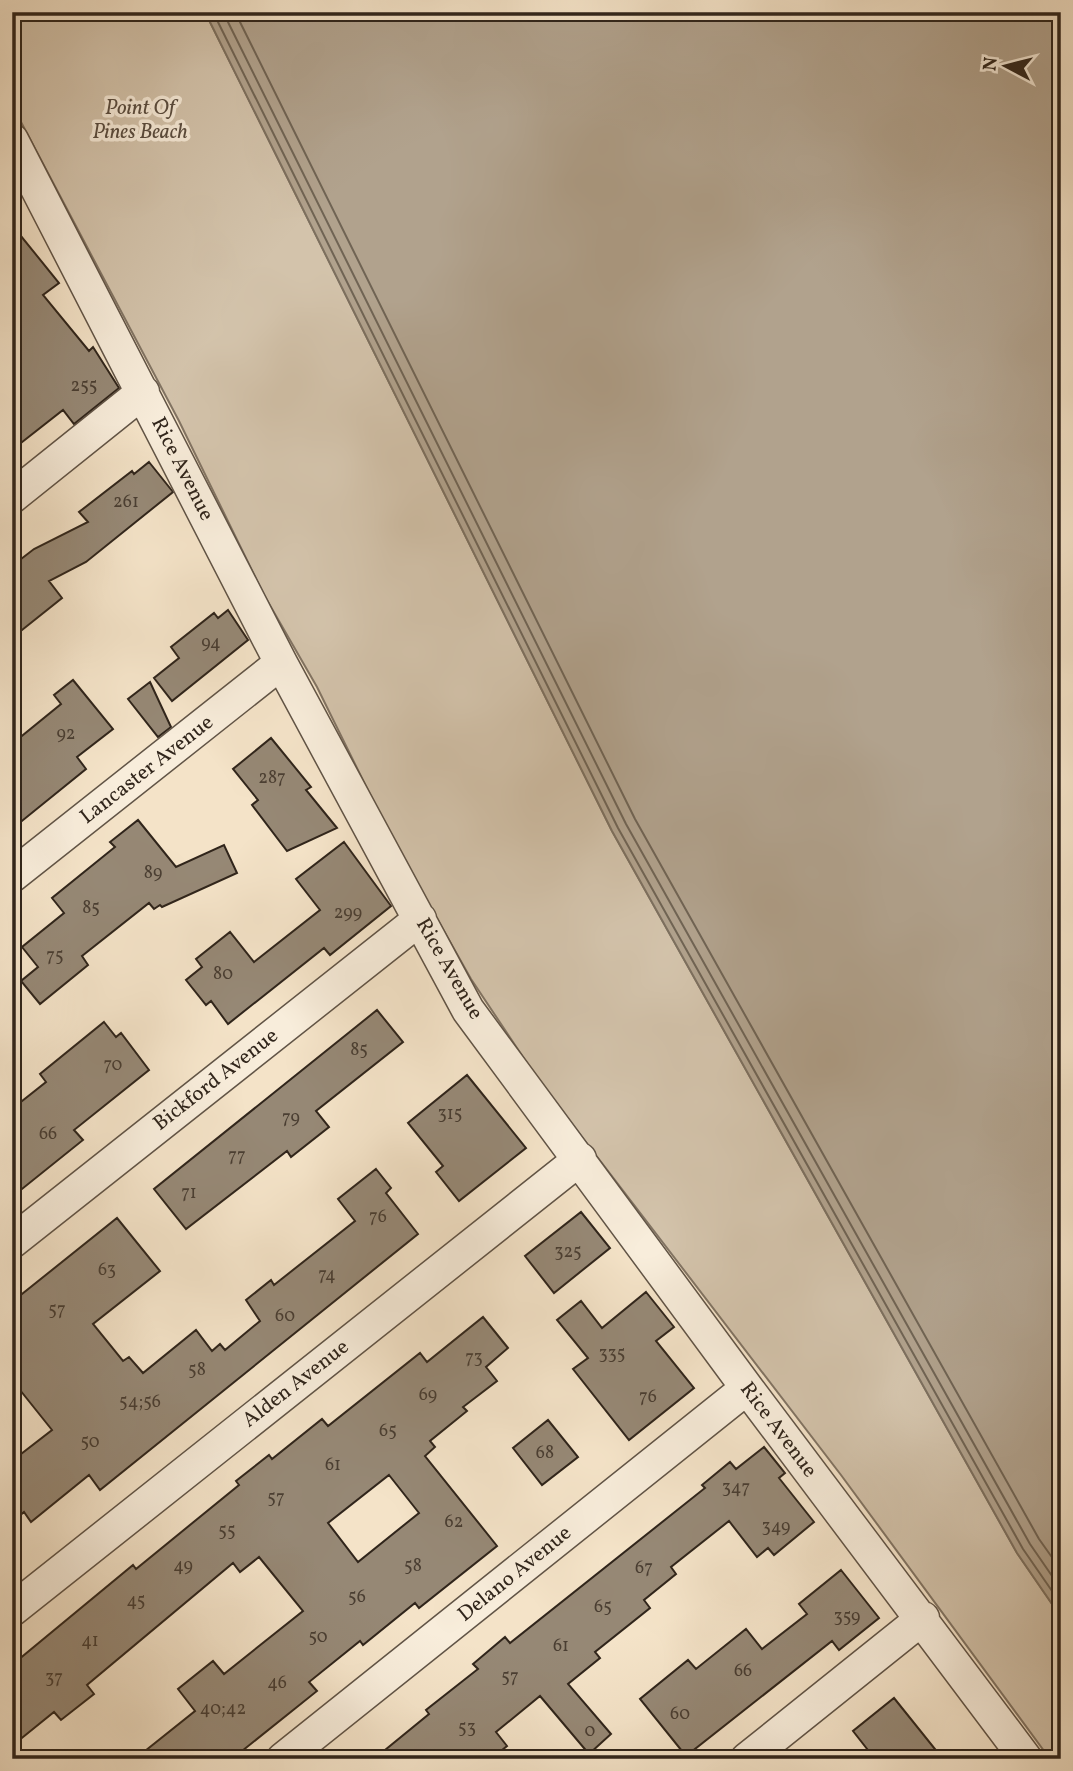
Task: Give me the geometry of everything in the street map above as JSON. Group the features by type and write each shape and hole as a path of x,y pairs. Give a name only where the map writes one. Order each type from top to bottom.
{"street":[{"name":"Rice Avenue","path":"12,140 281,663 468,1010 1026,1759"},
{"path":"12,497 143,392"},
{"name":"Lancaster Avenue","path":"12,876 281,663"},
{"name":"Bickford Avenue","path":"12,1242 420,919"},
{"name":"Alden Avenue","path":"12,1610 580,1159"},
{"name":"Delano Avenue","path":"283,1759 747,1388"},
{"path":"747,1759 923,1618"}],"green space":[{"name":"Point Of Pines Beach","path":"12,12 205,12 612,831 1017,1553 1061,1617 1061,1759 1050,1759 841,1475 539,1081 471,979 391,837 317,687 264,595 179,421 12,105"}],"water":[{"path":"205,12 1061,12 1061,1617 1017,1553 612,831"}],"building":[{"path":"12,225 59,283 43,295 89,351 93,347 119,388 74,424 63,410 12,450"},
{"path":"149,462 173,492 86,562 49,581 62,598 12,638 12,566 34,549 88,522 79,512 132,471 134,474"},
{"path":"228,610 248,640 172,701 154,678 179,658 171,647 214,613 218,618"},
{"path":"73,680 113,729 77,757 86,769 12,829 12,744 61,704 54,695"},
{"path":"150,682 171,727 158,737 128,699"},
{"path":"271,738 311,787 306,790 337,828 287,851 252,805 258,800 233,769"},
{"path":"138,820 176,867 224,845 237,873 162,907 160,905 154,909 149,903 82,956 88,965 40,1004 21,981 38,967 22,947 64,913 52,898 115,847 110,842"},
{"path":"344,842 391,906 330,955 324,948 228,1024 211,1001 206,1005 186,980 202,967 196,959 230,932 254,962 320,910 296,879"},
{"path":"377,1010 403,1042 316,1111 329,1127 291,1157 287,1151 186,1229 154,1189"},
{"path":"104,1022 116,1037 121,1033 149,1070 74,1130 83,1140 12,1197 12,1109 46,1082 40,1074"},
{"path":"467,1075 526,1148 459,1201 436,1172 443,1166 408,1123"},
{"path":"376,1169 391,1188 386,1193 418,1234 100,1490 89,1475 31,1522 24,1512 12,1522 12,1461 52,1430 12,1380 12,1302 117,1218 160,1271 93,1324 123,1361 129,1357 143,1373 196,1330 212,1351 220,1344 225,1350 260,1321 246,1300 271,1280 274,1285 355,1221 338,1199"},
{"path":"581,1212 610,1248 554,1293 525,1256"},
{"path":"646,1292 674,1327 656,1341 694,1388 629,1440 573,1369 588,1358 557,1320 581,1301 602,1328"},
{"path":"483,1317 508,1348 486,1367 497,1381 463,1407 467,1411 430,1441 435,1447 425,1456 497,1546 419,1608 415,1603 363,1645 360,1641 309,1682 317,1691 232,1759 135,1759 195,1711 178,1689 213,1661 224,1674 303,1611 259,1557 240,1572 233,1563 87,1685 94,1694 61,1720 54,1712 12,1746 12,1665 133,1565 136,1569 239,1485 236,1481 269,1455 272,1459 322,1419 328,1426 420,1353 427,1362","holes":["389,1475 419,1513 358,1562 328,1523"]},
{"path":"548,1420 578,1457 542,1485 513,1448"},
{"path":"764,1447 785,1473 779,1478 814,1522 774,1555 768,1548 757,1557 729,1521 671,1567 676,1574 644,1600 650,1608 595,1652 600,1658 568,1684 611,1734 589,1754 540,1696 496,1732 507,1746 491,1759 374,1759 429,1714 426,1710 478,1669 473,1664 505,1637 510,1643 705,1488 702,1485 730,1462 736,1469"},
{"path":"841,1570 879,1618 839,1650 832,1641 686,1756 640,1699 688,1660 696,1669 746,1629 762,1649 807,1614 799,1604"},
{"path":"894,1698 943,1759 875,1759 853,1731"}]}
